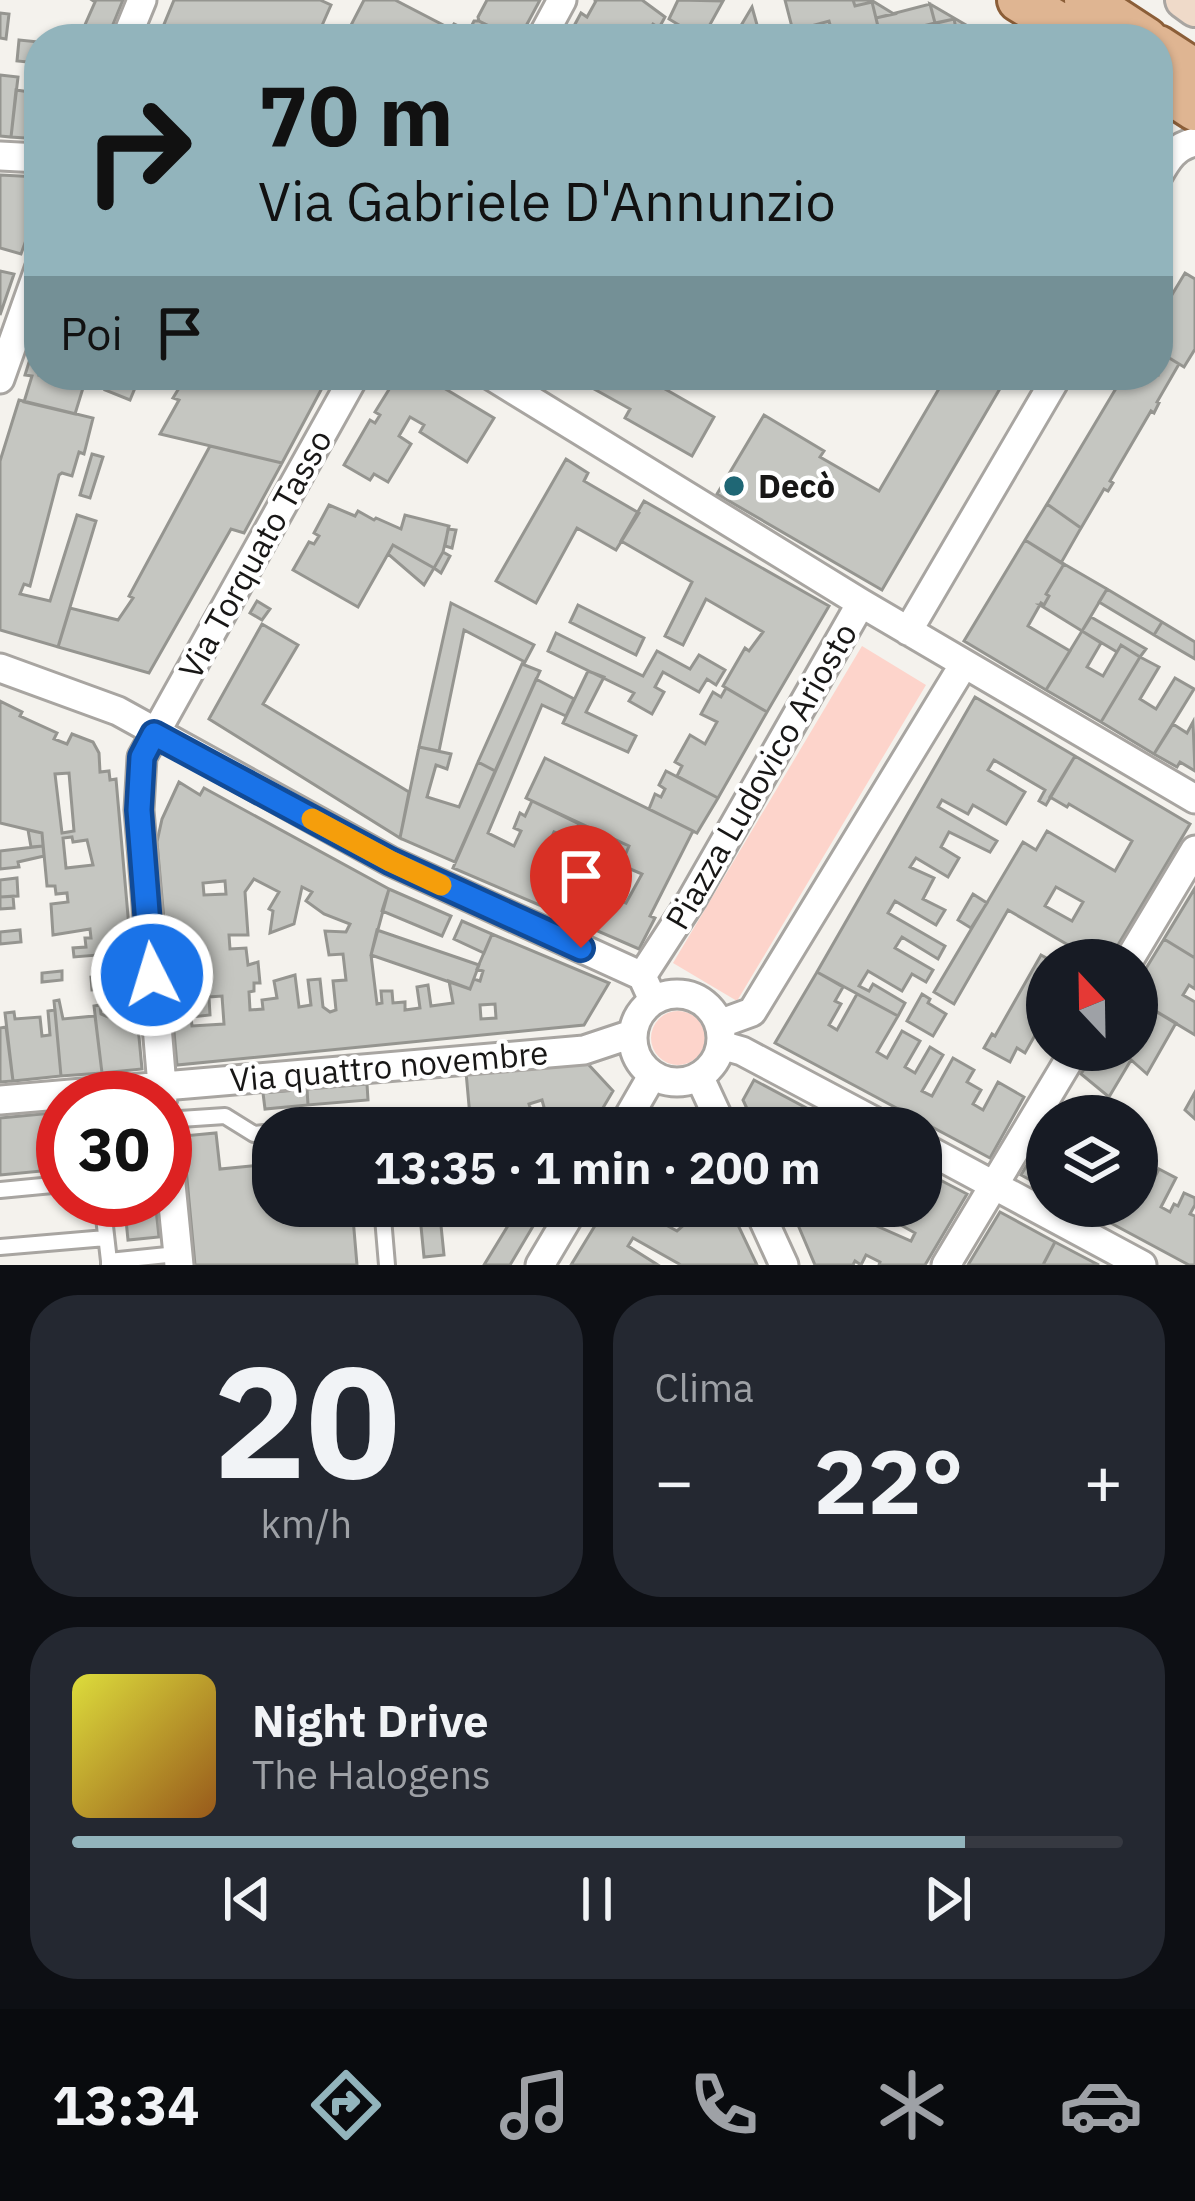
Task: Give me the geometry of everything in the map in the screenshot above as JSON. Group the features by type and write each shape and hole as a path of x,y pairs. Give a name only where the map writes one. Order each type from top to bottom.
{"main road":[{"path":"1019,0 1059,24"},
{"path":"1085,0 1123,24"}],"street":[{"path":"1184,0 1195,8"},
{"path":"0,379 24,311"},
{"name":"Via Torquato Tasso","path":"160,1071 139,810 142,757 347,390"},
{"path":"514,390 861,603"},
{"path":"908,631 1049,390"},
{"name":"Piazza Ludovico Ariosto","path":"632,1034 648,988 692,899 861,603 1195,799"},
{"path":"720,1035 752,1012 964,664"},
{"path":"0,668 99,702 390,861 648,988 692,996 713,1012 720,1035 717,1058 700,1076 675,1083 652,1076 636,1058 632,1034"},
{"path":"1142,939 1195,850"},
{"name":"Via quattro novembre","path":"192,1088 584,1050 632,1034"},
{"path":"720,1035 847,1107"},
{"path":"946,1265 1062,1071"},
{"path":"634,1107 652,1076"},
{"path":"700,1076 714,1107"},
{"name":"Via quattro novembre","path":"0,1100 36,1098"},
{"path":"942,1157 1142,1265"},
{"path":"175,1227 178,1260"},
{"path":"541,1265 563,1227"},
{"path":"767,1227 784,1265"}],"lane":[{"path":"192,1119 225,1116 252,1133"},
{"path":"0,1190 36,1187"},
{"path":"105,1227 109,1263 178,1260"},
{"path":"384,1227 387,1265"},
{"path":"0,1247 106,1238"}],"shaded area":[{"path":"862,646 926,685 737,1001 673,963"},
{"path":"678,1011 697,1019 705,1038 697,1057 678,1065 659,1057 651,1038 659,1019"}],"building":[{"path":"92,0 123,0 113,24 85,24"},
{"path":"174,0 320,0 331,5 323,24 164,24"},
{"path":"364,0 395,0 441,24 352,24"},
{"path":"487,0 540,0 527,24 485,24 478,17"},
{"path":"642,0 665,17 661,24 575,24 581,13 587,17 596,1"},
{"path":"678,0 723,1 710,24 677,24 669,19"},
{"path":"785,0 853,0 855,6 872,2 877,24 829,21 791,24"},
{"path":"853,0 871,0 894,14 876,18 872,2 855,6"},
{"path":"930,4 964,24 955,24 954,19 935,23"},
{"path":"930,4 935,23 877,24 876,18"},
{"path":"752,7 757,24 742,24"},
{"path":"0,13 9,14 6,39 0,38"},
{"path":"19,40 24,40 24,62 17,61"},
{"path":"0,75 18,77 11,137 0,136"},
{"path":"16,90 24,91 24,138 11,137"},
{"path":"0,175 24,176 24,246 21,254 0,248"},
{"path":"0,271 14,274 0,315"},
{"path":"1185,273 1195,279 1195,349 1184,367 1173,360 1173,293"},
{"path":"28,390 82,390 75,414 24,402"},
{"path":"105,390 134,390 130,400"},
{"path":"178,390 321,390 282,463 160,434 179,400 173,398"},
{"path":"389,390 447,390 494,418 467,462 420,432 424,425 410,417 399,436 411,444 388,482 374,474 370,480 344,465 370,420 375,423 380,415 375,412"},
{"path":"596,390 667,390 714,417 692,456 625,418 630,409"},
{"path":"938,390 999,390 882,590 717,494 764,415 824,451 820,457 879,491"},
{"path":"1115,390 1164,390 1113,483 1108,491 1104,489 1081,528 1047,504"},
{"path":"19,400 93,418 84,454 79,452 72,476 59,475 30,586 24,584 20,594 50,601 77,515 96,521 58,647 0,630 0,461"},
{"path":"210,446 282,463 244,533 231,529 149,673 58,647 70,608 118,620"},
{"path":"92,454 103,457 90,498 80,495"},
{"path":"566,459 588,473 584,481 639,513 616,550 577,528 536,603 496,581"},
{"path":"644,501 829,606 767,712 723,686 745,648 749,651 763,632 706,599 683,645 665,636 692,582 621,541"},
{"path":"1047,504 1081,528 1061,563 1025,540"},
{"path":"329,505 401,529 405,515 449,526 443,552 434,568 393,545 358,607 293,570 309,542 314,544 319,536 314,533"},
{"path":"448,529 456,530 452,548 445,546"},
{"path":"1025,540 1064,564 1028,626 1070,651 1046,690 964,641"},
{"path":"393,545 434,568 424,585 388,554"},
{"path":"443,552 450,556 441,573 434,568"},
{"path":"1064,564 1107,589 1082,631 1040,605"},
{"path":"1107,589 1162,622 1154,635 1099,602"},
{"path":"257,601 270,609 262,620 250,613"},
{"path":"451,603 534,645 525,662 464,630 439,751 419,747"},
{"path":"578,605 644,638 636,655 570,622"},
{"path":"1091,617 1146,649 1140,657 1121,645 1117,652 1082,631"},
{"path":"1162,622 1195,642 1195,659 1154,635"},
{"path":"262,624 298,645 263,704 409,792 400,838 209,719"},
{"path":"1082,631 1101,643 1087,667 1103,676 1121,645 1140,657 1101,722 1046,690"},
{"path":"556,633 643,676 657,651 690,669 699,655 725,670 716,685 707,679 699,692 663,672 655,687 664,692 652,714 629,701 634,693 548,651"},
{"path":"1140,657 1159,667 1140,699 1156,709 1175,678 1194,689 1154,754 1101,722"},
{"path":"522,664 540,671 495,771 478,762"},
{"path":"588,671 604,677 586,712 636,736 628,752 563,723"},
{"path":"536,679 574,699 566,716 542,705 488,833 514,846 521,831 514,828 520,813 525,816 532,801 579,824 572,839 554,832 545,853 563,861 544,907 453,868"},
{"path":"726,688 767,712 718,798 677,776 682,766 675,762 690,735 705,744 717,722 701,714 713,692 721,697"},
{"path":"975,697 1075,756 1046,805 1039,801 1045,790 994,760 988,770 1025,792 1006,824 973,805 968,814 942,800 938,807 997,841 990,852 949,832 941,847 959,858 948,877 916,858 910,867 934,878 923,899 945,910 936,925 895,901 888,913 945,946 938,959 902,937 895,948 933,970 926,982 912,974 902,991 868,971 859,986 869,991 873,984 905,1003 898,1016 817,972"},
{"path":"0,701 57,733 54,739 67,744 72,734 93,742 100,772 109,771 110,780 116,779 133,973 111,975 109,954 74,957 73,948 86,947 90,929 53,935 51,904 68,902 67,893 56,894 55,886 47,886 42,833 0,823","holes":["69,773 74,831 62,833 55,774","72,837 73,842 87,840 93,865 66,868 63,838"]},
{"path":"1193,722 1195,771 1154,754 1173,724 1187,733"},
{"path":"419,747 451,754 447,769 436,765 427,797 459,807 478,762 495,771 455,862 400,838"},
{"path":"1075,756 1190,824 1122,939 1058,939 1008,910 954,1004 934,992 1023,842 1036,850 1047,831 1115,871 1132,841 1050,797","holes":["1056,887 1083,902 1072,921 1045,906"]},
{"path":"545,758 693,831 650,916 655,918 639,949 593,929 608,895 626,903 642,874 621,865 629,846 526,798"},
{"path":"666,771 718,798 697,833 649,809 655,794 661,797 665,789 659,785"},
{"path":"179,782 200,795 204,788 389,889 371,955 377,1004 382,1003 381,991 392,991 393,1003 405,1002 405,1010 420,1008 417,987 428,985 431,1006 453,1003 449,981 470,989 474,979 480,981 483,971 477,969 492,934 609,983 584,1025 177,1065 157,842","holes":["254,879 279,892 269,909 273,911 270,933 294,924 302,887 312,892 306,901 350,924 346,932 325,931 329,955 343,954 346,980 333,981 336,1010 323,1007 320,979 308,980 311,1005 299,1007 295,975 274,981 277,998 262,1000 263,1009 250,1010 249,992 254,991 254,983 260,983 258,962 248,965 246,948 230,949 229,935 248,935 245,892","225,881 226,894 204,895 203,883","222,996 224,1024 192,1026 191,1017 210,1015 209,997","495,1004 496,1018 481,1019 480,1005"]},
{"path":"579,824 595,831 576,876 593,884 613,839 629,846 593,929 544,907"},
{"path":"28,830 42,833 43,846 31,847"},
{"path":"43,846 44,856 0,869 0,851"},
{"path":"17,878 18,896 0,897 0,880"},
{"path":"1195,888 1195,958 1164,939"},
{"path":"389,889 451,916 442,936 382,911"},
{"path":"973,894 987,903 971,928 958,920"},
{"path":"13,896 14,908 0,909 0,897"},
{"path":"462,921 492,934 484,953 454,939"},
{"path":"20,930 21,942 0,944 0,932"},
{"path":"377,930 479,965 470,989 371,955"},
{"path":"1164,939 1195,958 1195,989 1189,985 1183,995 1195,1002 1195,1035 1158,1013 1158,949"},
{"path":"62,971 62,980 42,982 42,973"},
{"path":"817,972 843,987 835,1001 841,1004 829,1025 837,1030 857,994 898,1016 877,1052 887,1058 902,1031 920,1041 905,1067 915,1073 930,1047 943,1055 922,1091 932,1096 953,1058 974,1070 967,1082 981,1090 973,1104 983,1110 998,1082 1024,1097 990,1158 942,1132 942,1107 895,1107 775,1043"},
{"path":"133,973 142,1069 102,1071 94,1006 100,1005 101,1014 108,1017 119,1015 119,1006 107,1007 105,989 92,990 91,977"},
{"path":"1026,981 1025,1053 1017,1048 1010,1062 984,1048"},
{"path":"922,994 946,1014 933,1036 907,1021"},
{"path":"59,1000 63,1019 95,1016 102,1071 61,1071 54,1001"},
{"path":"55,1010 61,1071 36,1071 36,1079 13,1081 5,1013 14,1012 15,1019 40,1017 42,1036 50,1035 48,1011"},
{"path":"1158,1012 1176,1023 1158,1055"},
{"path":"6,1027 13,1081 0,1082 0,1028"},
{"path":"588,1064 613,1091 603,1107 544,1107 542,1100 530,1107 469,1107 466,1072"},
{"path":"1083,1071 1124,1071 1110,1095"},
{"path":"754,1080 805,1107 746,1107 743,1100"},
{"path":"367,1084 368,1100 308,1105 307,1089"},
{"path":"307,1089 308,1105 265,1107 263,1093"},
{"path":"1195,1092 1195,1119 1185,1110"},
{"path":"36,1115 36,1172 0,1175 0,1118"},
{"path":"216,1133 220,1169 252,1166 252,1227 354,1227 357,1265 195,1265 192,1135"},
{"path":"1158,1171 1176,1178 1161,1207 1170,1212 1184,1193 1195,1198 1190,1214 1195,1216 1195,1265 1118,1227 1158,1227"},
{"path":"942,1181 967,1194 925,1265 879,1265 866,1255 861,1265 855,1261 853,1265 815,1265 799,1227 879,1227 911,1241 915,1233 904,1227 942,1227"},
{"path":"1000,1212 1055,1242 1043,1265 968,1265"},
{"path":"127,1227 158,1227 159,1237 128,1240"},
{"path":"421,1227 441,1227 444,1255 424,1257"},
{"path":"507,1227 533,1227 510,1265 484,1265"},
{"path":"594,1227 670,1227 677,1231 682,1227 739,1227 757,1265 681,1265 633,1238 628,1246 658,1265 571,1265"},
{"path":"1055,1242 1093,1262 1099,1265 1043,1265"}],"slow traffic":[{"path":"312,819 441,885"}],"place":[{"name":"Decò","path":"734,486"}],"route":[{"path":"152,975 139,810 142,757 154,734 390,861 581,948"}]}
